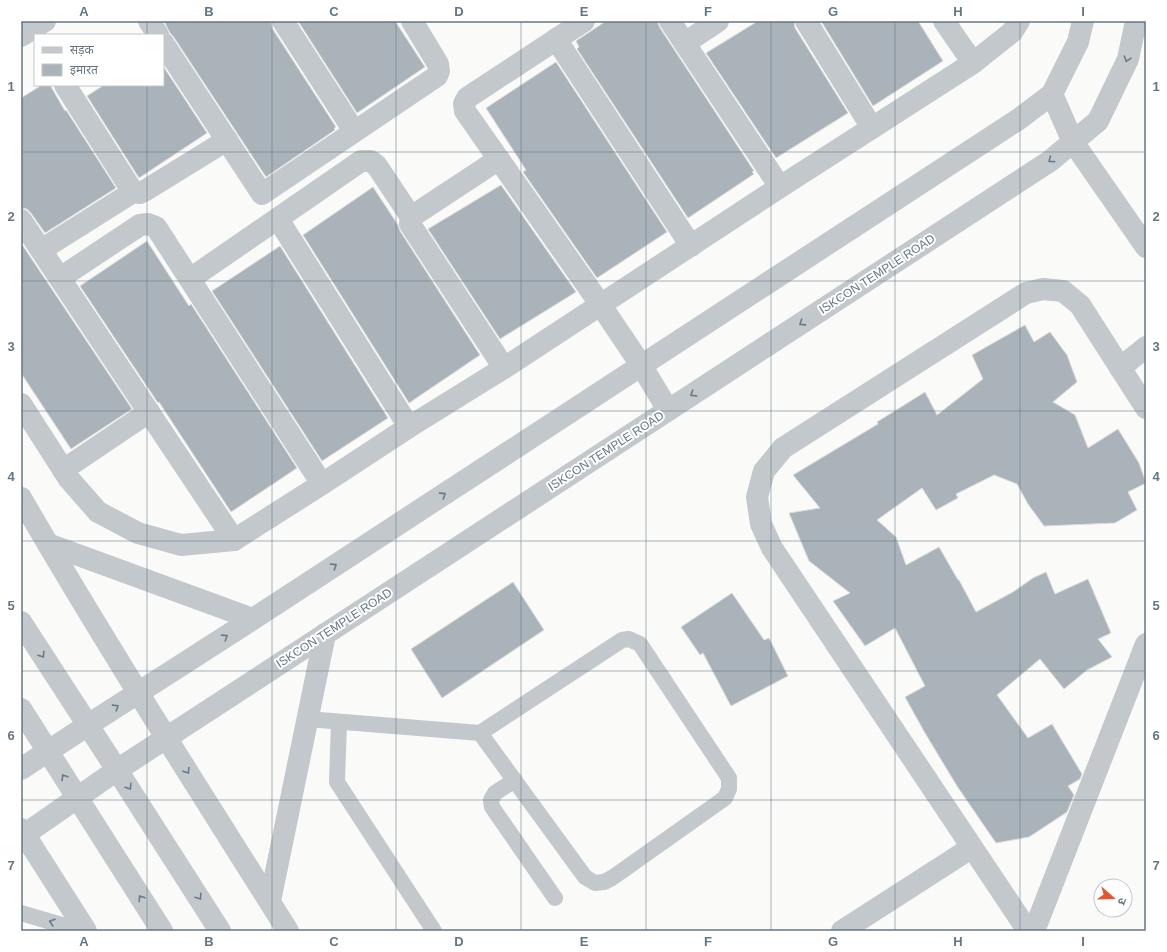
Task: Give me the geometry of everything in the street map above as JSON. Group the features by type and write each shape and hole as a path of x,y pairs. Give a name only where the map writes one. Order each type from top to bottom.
{"street":[{"path":"149,21 157,34"},
{"path":"282,21 354,131"},
{"path":"164,45 262,194 437,76 439,71 438,64 412,21"},
{"path":"584,21 467,98 464,104 465,111 600,304 641,365 668,410"},
{"path":"670,21 780,187"},
{"path":"684,42 718,21"},
{"path":"806,21 872,128"},
{"path":"944,21 973,63"},
{"path":"21,404 63,470 98,512 138,533 182,545 234,540 409,427 504,368 600,304 973,63 1012,32 1019,21"},
{"path":"21,769 1012,123 1052,94 1078,42 1082,21"},
{"name":"ISKCON TEMPLE ROAD","path":"22,833 1050,161 1098,121 1128,59 1136,21"},
{"path":"556,39 690,246"},
{"path":"66,86 133,192"},
{"path":"1052,94 1073,142 1146,247"},
{"path":"41,250 133,192 140,193 146,190 227,140"},
{"path":"499,159 412,217 410,224 504,368"},
{"path":"190,279 361,161 371,161 378,166 412,217"},
{"path":"278,219 409,427"},
{"path":"21,220 234,540"},
{"path":"60,278 140,225 148,224 156,227 322,484"},
{"path":"1028,931 971,848 772,548 761,524 757,497 764,471 783,448 1026,293 1043,289 1063,292 1080,305 1146,408"},
{"path":"1120,368 1146,347"},
{"path":"63,470 149,412"},
{"path":"21,498 75,591 288,931"},
{"path":"48,544 253,619"},
{"path":"21,622 220,931"},
{"path":"270,901 325,634"},
{"path":"1034,931 1146,644"},
{"path":"21,709 162,931"},
{"path":"22,833 86,931"},
{"path":"842,931 971,848"}],"lane":[{"path":"307,719 480,733 622,640 629,639 640,644 645,650 729,778 730,788 725,798 612,878 595,884 585,877 480,733"},
{"path":"339,722 337,782 434,931"},
{"path":"514,780 495,793 491,800 492,807 555,898"},
{"path":"21,912 82,931"}],"building":[{"path":"164,21 271,21 272,28 336,127 334,128 335,130 266,177 170,33"},
{"path":"298,21 395,21 425,67 357,113"},
{"path":"606,21 657,21 660,28 754,171 752,172 754,174 688,218 577,49 579,47 576,41"},
{"path":"758,21 794,21 795,28 848,113 776,158 706,53"},
{"path":"821,21 918,21 943,61 873,106"},
{"path":"556,62 667,232 597,278 523,172 526,170 486,108"},
{"path":"164,68 207,133 139,178 87,96 102,86 164,86"},
{"path":"40,86 51,86 65,111 66,110 116,188 45,233 31,213 27,209 21,208 21,98"},
{"path":"501,185 576,292 500,339 428,229"},
{"path":"373,187 480,355 409,403 303,235"},
{"path":"147,241 189,306 191,304 297,468 231,512 159,402 158,403 80,286"},
{"path":"21,243 132,409 71,449 21,373"},
{"path":"280,246 388,418 322,461 212,291"},
{"path":"1025,325 1034,342 1050,332 1067,355 1077,382 1053,402 1075,415 1088,448 1118,429 1139,463 1146,483 1128,492 1137,510 1115,523 1044,526 1028,504 1017,484 994,475 956,494 958,498 936,510 922,488 877,520 896,537 906,565 939,547 976,612 1013,592 1033,578 1046,572 1055,594 1088,579 1111,633 1098,639 1112,657 1087,670 1064,689 1040,659 997,695 1028,738 1052,724 1082,774 1080,779 1068,786 1074,795 1067,812 1029,837 996,843 957,786 905,697 925,686 895,628 865,646 833,601 850,593 809,561 789,513 820,508 793,475 878,424 877,422 925,392 937,415 983,379 972,355"},
{"path":"513,582 544,630 442,698 411,649"},
{"path":"732,593 764,640 769,638 788,676 731,706 703,653 700,655 681,627"}]}
